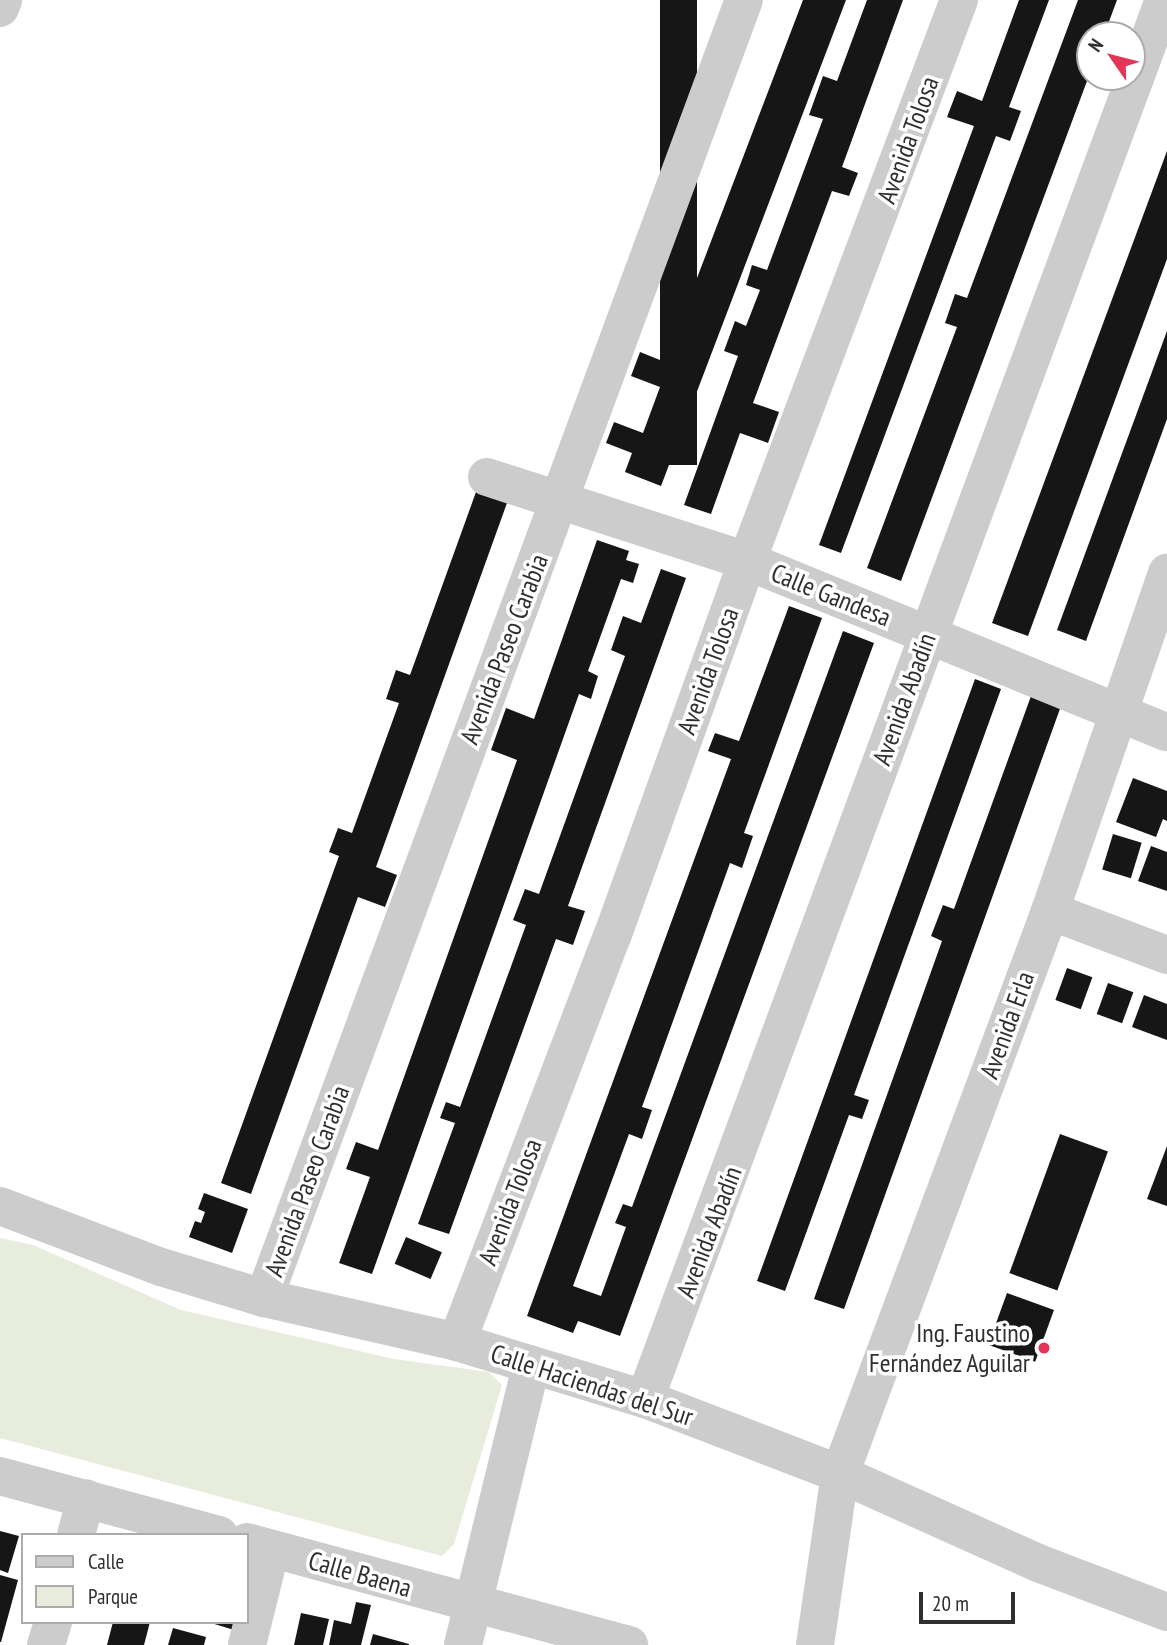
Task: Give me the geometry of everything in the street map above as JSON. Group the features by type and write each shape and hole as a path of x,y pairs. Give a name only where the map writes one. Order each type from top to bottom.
{"street":[{"path":"0,8 3,0"},
{"name":"Avenida Paseo Carabia","path":"264,1298 744,0"},
{"name":"Avenida Tolosa","path":"457,1342 612,937 747,561 959,0"},
{"name":"Avenida Abadín","path":"645,1399 821,933 927,633 1164,0"},
{"name":"Calle Gandesa","path":"487,477 747,561 1167,732"},
{"name":"Avenida Erla","path":"815,1645 840,1474 1050,911 1167,573"},
{"path":"1050,911 1167,955"},
{"name":"Calle Haciendas del Sur","path":"0,1206 161,1267 264,1298 457,1342 645,1399 840,1474 1038,1563 1167,1612"},
{"path":"463,1645 531,1365"},
{"path":"0,1476 212,1533"},
{"path":"77,1533 86,1498"},
{"path":"247,1645 259,1546"},
{"name":"Calle Baena","path":"259,1546 473,1607 629,1645"},
{"path":"46,1645 51,1624"}],"green space":[{"path":"0,1238 33,1245 181,1310 394,1359 489,1372 502,1385 454,1544 442,1556 0,1438"}],"building":[{"path":"660,0 697,0 697,465 660,465"},
{"path":"803,0 846,0 661,486 625,472 632,453 606,443 614,422 643,433 660,387 631,376 640,352 665,362"},
{"path":"867,0 903,0 842,167 858,173 849,196 832,191 753,403 779,412 768,443 740,433 711,514 684,505 738,356 724,351 735,321 746,326 760,290 746,285 752,265 767,270 823,119 809,115 823,76 837,81"},
{"path":"1019,0 1049,0 1009,107 1021,111 1010,141 996,136 841,553 819,545 974,126 947,117 957,91 982,101"},
{"path":"1078,0 1117,0 1109,21 1076,21 1076,91 1083,91 901,581 867,568 957,327 945,323 955,294 967,298"},
{"path":"1167,151 1167,259 1028,636 992,623"},
{"path":"1167,331 1167,419 1086,641 1057,630"},
{"path":"476,492 507,503 376,867 397,875 385,907 358,897 251,1194 221,1183 339,856 329,852 338,828 352,833 399,703 386,699 396,670 410,675"},
{"path":"597,540 629,551 626,560 639,564 633,583 621,579 588,671 598,676 591,699 579,694 372,1274 339,1263 370,1177 346,1169 356,1142 378,1150 517,760 491,750 506,708 534,719"},
{"path":"661,569 686,578 568,906 585,911 573,945 556,939 449,1234 418,1224 455,1123 440,1118 446,1102 460,1107 526,925 513,920 525,889 539,894 625,656 611,650 623,616 641,623"},
{"path":"789,606 822,618 744,833 753,836 742,868 730,863 642,1107 652,1110 642,1139 629,1134 573,1286 601,1296 626,1227 615,1223 623,1204 632,1207 843,631 874,643 620,1336 578,1321 573,1333 527,1316 731,759 708,751 715,733 739,741"},
{"path":"975,679 1001,689 854,1095 869,1100 862,1119 849,1115 785,1291 757,1281"},
{"path":"1031,696 1061,706 844,1309 814,1299 942,941 931,936 943,905 954,909"},
{"path":"1133,778 1167,791 1167,821 1163,819 1156,837 1116,822"},
{"path":"1113,834 1142,843 1131,878 1102,869"},
{"path":"1151,846 1167,852 1167,891 1138,881"},
{"path":"1067,968 1092,977 1081,1009 1055,1000"},
{"path":"1108,983 1133,992 1122,1023 1097,1014"},
{"path":"1144,995 1167,1004 1167,1040 1132,1027"},
{"path":"1060,1134 1108,1151 1057,1291 1009,1273"},
{"path":"1167,1146 1167,1206 1147,1199"},
{"path":"204,1193 248,1209 232,1253 189,1237 195,1221 201,1223 205,1212 198,1209"},
{"path":"406,1237 442,1252 431,1279 395,1264"},
{"path":"1007,1293 1054,1310 1035,1362 988,1345"},
{"path":"0,1531 19,1536 8,1573 0,1570"},
{"path":"0,1575 18,1580 1,1642 0,1642"},
{"path":"356,1602 371,1605 361,1645 329,1645 334,1620 351,1624"},
{"path":"301,1613 329,1619 323,1645 294,1645"},
{"path":"112,1624 149,1624 144,1645 107,1645"},
{"path":"214,1624 236,1624 234,1630"},
{"path":"173,1628 206,1637 204,1645 168,1645"},
{"path":"373,1634 409,1644 409,1645 370,1645"}],"place":[{"name":"Ing. Faustino Fernández Aguilar","path":"1044,1348"}]}
